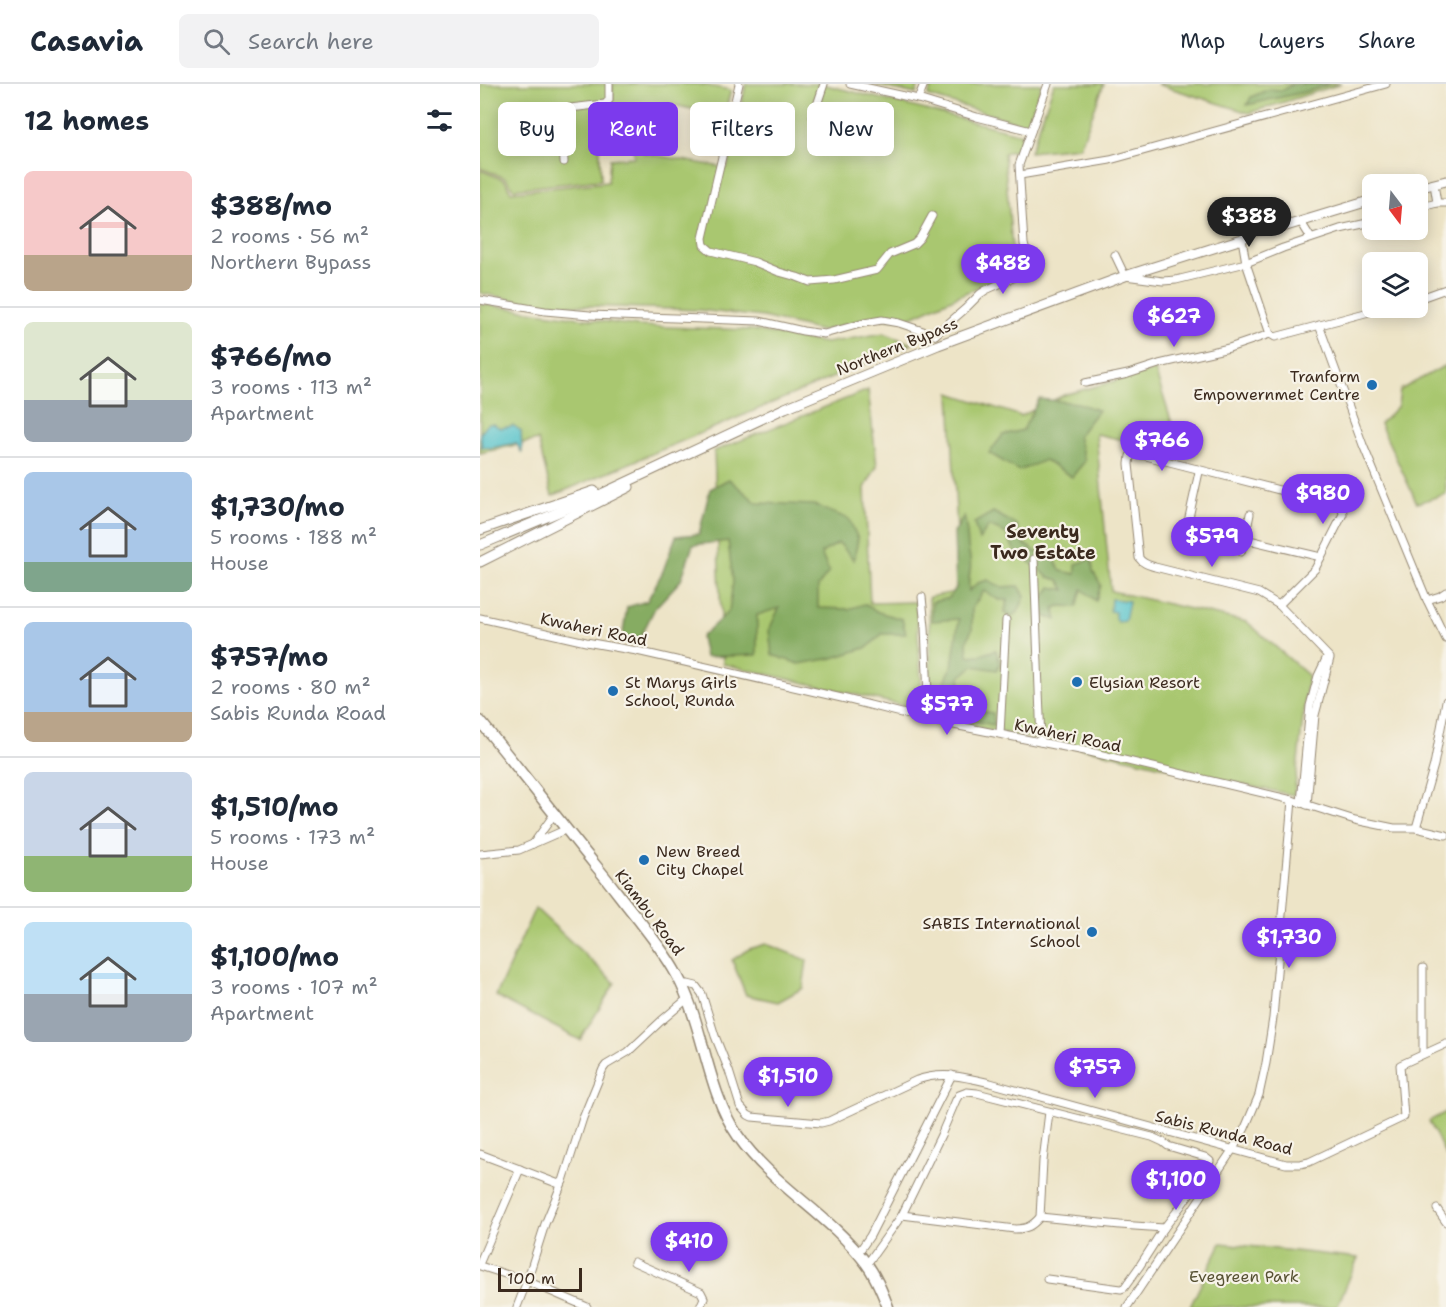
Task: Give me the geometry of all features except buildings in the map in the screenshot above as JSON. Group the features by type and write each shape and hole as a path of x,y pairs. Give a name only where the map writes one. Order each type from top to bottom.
{"highway":[{"name":"Kiambu Road","path":"480,721 663,950 682,984 720,1101 730,1123 752,1155 765,1169 833,1227 858,1253 867,1264 888,1307"}],"main road":[{"path":"1428,186 1446,181"},
{"name":"Northern Bypass","path":"480,545 625,483 785,408 938,345 1125,276 1242,239 1254,231 1283,227 1362,203"},
{"path":"480,562 608,498 674,460"},
{"path":"480,530 593,491 625,483"}],"street":[{"path":"564,162 561,108 605,104 609,100 609,84"},
{"path":"739,84 703,238 704,245 711,251 754,262 810,282 834,280 877,270 890,254 915,244 932,216"},
{"path":"818,102 824,84"},
{"path":"850,84 918,99 1031,131"},
{"path":"918,99 924,84"},
{"path":"935,334 980,294 1030,267 1024,244 1020,162 1048,84"},
{"path":"1020,175 1110,160 1386,84"},
{"path":"1434,184 1437,203"},
{"path":"1428,205 1446,203"},
{"path":"1301,222 1311,238"},
{"path":"1114,255 1125,276 1163,281 1176,280 1246,263 1311,238 1362,224"},
{"path":"1242,239 1246,263 1270,334 1280,337 1362,314"},
{"path":"1428,295 1446,289"},
{"path":"480,300 556,312 759,321 824,334 882,320 935,334"},
{"path":"1319,326 1363,445 1427,600 1446,639"},
{"path":"935,334 938,345"},
{"path":"1085,383 1229,348 1270,334"},
{"path":"1279,605 1311,574 1322,557 1343,514 1342,506 1138,454 1129,457 1139,558 1142,562 1259,593 1279,605 1330,658 1314,706 1304,804"},
{"path":"1186,531 1199,471 1197,468"},
{"path":"1241,552 1250,514"},
{"path":"1245,539 1322,557"},
{"path":"1034,559 1041,742"},
{"path":"1427,600 1446,592"},
{"path":"922,597 929,720"},
{"name":"Kwaheri Road","path":"480,618 637,651 929,720 1090,752 1292,800 1365,822 1394,828 1416,828 1446,835"},
{"path":"1000,734 1006,620"},
{"path":"1416,828 1434,765 1446,701"},
{"path":"1127,1307 1233,1149 1260,1095 1273,1018 1292,800"},
{"path":"533,844 555,813"},
{"path":"480,854 519,849 567,829"},
{"path":"1422,968 1423,1054"},
{"name":"Sabis Runda Road","path":"682,984 696,986 702,994 740,1106 752,1118 828,1122 917,1080 932,1076 952,1075 990,1083 1277,1162 1300,1164 1309,1162 1404,1117 1400,1065 1446,1044"},
{"path":"517,1307 528,1281 545,1224 563,1181 583,1118 603,1069 628,1052 687,999"},
{"path":"700,1040 716,1036"},
{"path":"858,1253 870,1236 952,1075"},
{"path":"867,1264 902,1215 956,1100 959,1095 967,1092 1152,1137 1168,1146 1208,1159 1210,1163 1208,1167 1164,1227 1123,1289 1047,1279"},
{"path":"902,1215 1022,1229 1034,1224 1040,1217 1049,1112"},
{"path":"480,1154 559,1184 562,1183"},
{"path":"520,1169 480,1264 528,1281 574,1304 587,1307"},
{"path":"1437,1209 1446,1222"},
{"path":"1040,1217 1164,1227"},
{"path":"634,1262 701,1292 704,1298 700,1307"}],"green space":[{"path":"480,84 611,84 610,102 588,102 588,156 600,156 601,180 513,189 506,178 480,168"},
{"path":"613,84 697,84 731,90 728,102 690,102 690,109 678,106 678,102 613,102"},
{"path":"746,84 822,84 894,102 1022,134 1017,150 1004,153 1014,271 907,319 873,318 821,331 763,317 699,310 535,304 480,293 480,170 505,180 511,192 608,182 610,159 661,156 727,168 730,156 795,156 795,102 742,102"},
{"path":"870,84 919,84 916,94"},
{"path":"933,84 1042,84 1027,125 928,96"},
{"path":"1054,84 1104,84 1080,147 1030,152"},
{"path":"1157,84 1341,84 1249,113"},
{"path":"1293,84 1330,84 1247,105 1251,97 1269,89 1283,90"},
{"path":"480,304 637,326 752,330 826,343 884,333 912,344 552,496 538,440 480,453"},
{"path":"1446,365 1446,494 1417,503 1380,424 1398,406 1400,390"},
{"path":"1155,370 1174,430 1151,446 1096,434 1111,591 1247,622 1308,675 1294,795 1097,751 931,719 929,597 960,591 950,393 1021,416 1064,395"},
{"path":"868,390 877,466 865,488 870,603 916,602 923,710 723,664 714,451"},
{"path":"1039,399 1078,403 1098,410 1078,436 1085,461 1072,477 1045,460 1019,471 989,453 1003,435 1023,430"},
{"path":"729,479 757,503 814,505 849,519 858,539 854,560 839,543 821,553 829,572 818,586 818,608 849,609 864,604 878,612 902,619 906,634 882,634 868,647 833,658 799,664 772,655 769,630 779,608 757,615 757,655 705,657 701,637 729,611 733,582 728,541 693,545 681,580 655,608 640,638 622,639 627,607 647,601 663,571 676,536 699,534 710,489"},
{"path":"993,512 1017,525 1024,544 1041,555 1052,555 1061,571 1076,574 1076,564 1092,559 1093,571 1101,585 1096,601 1082,589 1077,607 1054,608 1057,620 1046,617 1040,603 1051,587 1065,590 1059,580 1048,577 1015,552 1007,534 989,526 979,540 974,523"},
{"path":"964,516 971,562 969,591 978,583 988,580 1001,587 1019,586 1025,596 1018,612 1011,617 1004,613 1008,600 999,600 984,591 972,608 972,628 967,642 968,656 996,650 1000,663 997,670 973,666 960,677 962,694 972,701 977,711 993,713 994,725 939,714 941,708 959,707 958,698 947,696 944,684 952,666 959,619 932,621 932,602 949,598 956,588 954,533"},
{"path":"535,908 615,983 580,1040 496,996"},
{"path":"766,944 807,960 803,988 778,1002 746,995 732,960 749,949"},
{"path":"1446,1112 1446,1156 1429,1121"},
{"name":"Evegreen Park","path":"1221,1243 1358,1258 1337,1307 1190,1307"}],"water":[{"path":"488,424 500,428 514,426 521,431 522,453 516,443 491,448 482,447 480,434"},
{"path":"1111,599 1129,601 1125,621 1118,622 1115,619 1115,612 1110,611"}],"place":[{"name":"Tranform Empowernmet Centre","path":"1372,385"},
{"name":"Elysian Resort","path":"1077,682"},
{"name":"St Marys Girls School, Runda","path":"613,691"},
{"name":"New Breed City Chapel","path":"644,860"},
{"name":"SABIS International School","path":"1092,932"}],"district":[{"name":"Seventy Two Estate","path":"1043,542"}]}
